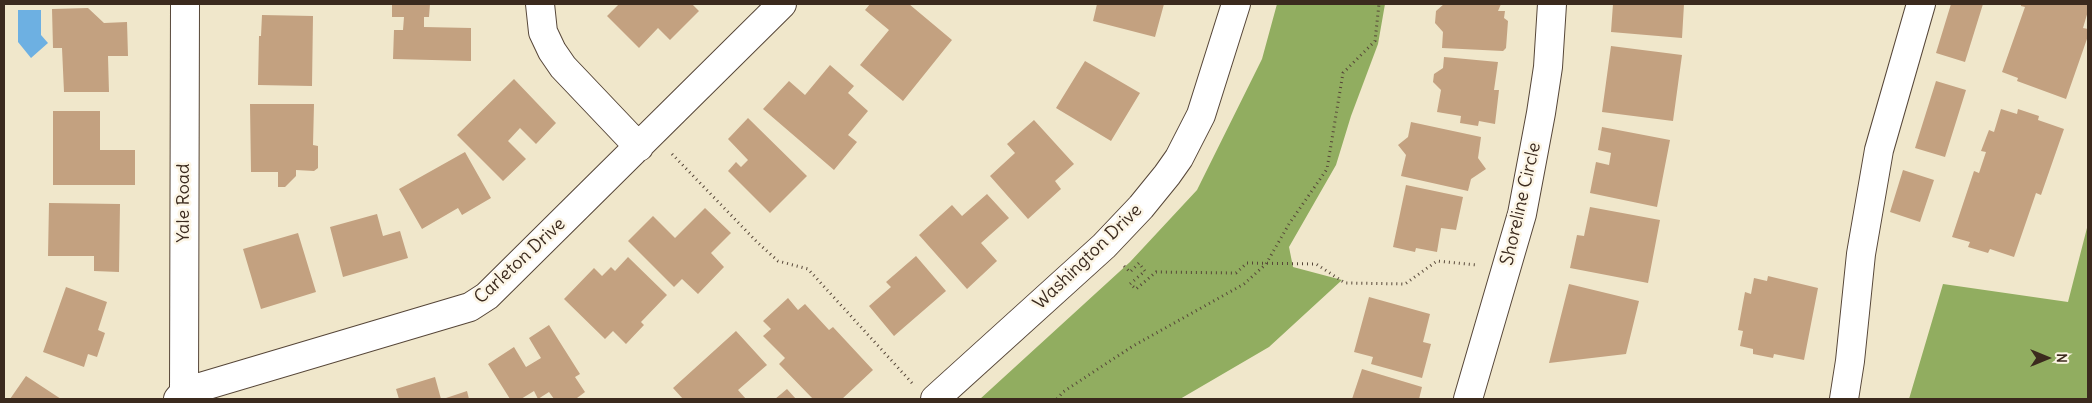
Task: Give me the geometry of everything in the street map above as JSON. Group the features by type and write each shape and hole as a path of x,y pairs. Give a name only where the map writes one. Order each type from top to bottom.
{"street":[{"name":"Yale Road","path":"181,396 185,4"},
{"path":"540,4 543,32 563,68 639,147"},
{"name":"Carleton Drive","path":"181,396 470,307 487,296 782,4"},
{"name":"Washington Drive","path":"935,399 1104,246 1141,207 1167,175 1179,158 1201,115 1236,4"},
{"name":"Shoreline Circle","path":"1468,399 1522,214 1542,113 1548,67 1552,4"},
{"path":"1844,399 1850,361 1861,254 1879,150 1921,4"}],"path":[{"path":"1057,399 1063,392 1133,346 1244,284 1266,264 1288,224 1327,169 1343,73 1375,41 1379,4"},
{"path":"683,166 778,261 808,269 903,373"},
{"path":"1145,270 1130,284 1136,289 1156,272 1236,273 1248,263 1316,264 1345,282 1405,284 1438,261 1466,263"}],"green space":[{"path":"1277,4 1385,4 1378,44 1351,116 1336,165 1289,247 1293,267 1342,280 1269,347 1180,399 980,399 1130,262 1197,190 1262,59"},
{"path":"2088,224 2088,399 1909,399 1943,284 2068,302"}],"water":[{"path":"18,10 41,10 41,35 48,43 31,58 18,42"}],"building":[{"path":"392,4 430,4 429,17 424,17 424,27 471,28 471,61 393,59 394,30 403,30 404,17 392,17"},
{"path":"619,4 692,4 699,11 670,40 658,28 639,48 607,16"},
{"path":"870,4 909,4 952,40 903,101 860,65 889,30 865,10"},
{"path":"1097,4 1164,4 1155,37 1093,21"},
{"path":"1444,4 1501,4 1498,11 1505,11 1504,18 1508,21 1506,48 1503,51 1442,48 1443,32 1435,23 1436,11"},
{"path":"1613,4 1684,4 1682,38 1611,32"},
{"path":"1951,4 1983,4 1965,62 1936,53"},
{"path":"2021,4 2088,4 2083,28 2088,29 2088,36 2066,99 2017,81 2018,78 2002,72 2025,7 2021,6"},
{"path":"88,8 104,23 127,22 128,56 108,56 109,92 64,92 62,48 53,48 52,9"},
{"path":"262,15 313,16 312,86 258,85 259,36 261,36"},
{"path":"1611,46 1682,55 1673,121 1602,112"},
{"path":"1444,57 1498,62 1494,90 1499,90 1495,124 1479,121 1478,126 1460,123 1461,116 1437,112 1441,90 1433,82 1434,74 1443,68"},
{"path":"1085,61 1140,93 1111,141 1056,108"},
{"path":"830,65 854,86 848,93 868,111 848,135 857,142 834,170 763,109 789,81 805,95"},
{"path":"514,79 556,123 536,144 520,128 508,141 526,159 503,181 457,135"},
{"path":"1936,81 1966,90 1945,157 1915,148"},
{"path":"250,104 314,104 313,145 318,146 318,168 314,171 296,170 296,176 285,187 278,187 278,172 251,172"},
{"path":"2001,109 2017,114 2018,109 2039,116 2038,120 2064,129 2041,195 2036,193 2014,257 1990,249 1988,253 1968,247 1970,242 1952,237 1974,171 1979,173 1986,152 1981,151 1989,130 1994,132"},
{"path":"53,111 100,111 100,150 135,150 135,185 53,185"},
{"path":"748,118 807,176 770,213 728,171 736,162 741,167 748,160 728,139"},
{"path":"1034,120 1074,164 1055,181 1061,189 1028,219 990,176 1015,153 1007,144"},
{"path":"1411,122 1481,137 1478,158 1486,169 1471,179 1468,191 1401,176 1406,155 1398,145 1408,137"},
{"path":"1602,127 1670,140 1657,207 1590,193 1596,162 1609,165 1611,153 1598,150"},
{"path":"465,152 491,198 462,215 458,208 422,229 399,189"},
{"path":"1903,170 1934,180 1920,222 1890,212"},
{"path":"1406,185 1463,197 1456,230 1441,228 1437,252 1416,248 1415,252 1393,247"},
{"path":"987,194 1009,218 981,243 997,261 967,289 919,235 952,205 962,216"},
{"path":"49,203 120,204 119,272 94,271 94,256 48,256"},
{"path":"1590,207 1660,220 1648,283 1570,268 1577,235 1584,236"},
{"path":"705,208 731,233 711,253 724,267 698,294 682,279 674,287 628,241 653,216 675,238"},
{"path":"377,214 383,236 400,231 408,258 343,277 330,227"},
{"path":"298,233 316,292 261,309 243,249"},
{"path":"916,256 946,291 894,336 869,306 891,287 886,282"},
{"path":"628,257 667,295 641,322 644,325 626,344 613,331 605,339 564,299 594,268 602,276 611,267 615,271"},
{"path":"1768,276 1818,288 1804,360 1774,354 1773,358 1753,354 1753,349 1740,346 1743,331 1738,330 1745,292 1751,294 1754,278 1767,281"},
{"path":"1569,284 1639,301 1626,354 1549,363"},
{"path":"66,287 107,302 98,330 105,333 97,357 88,354 84,367 43,352"},
{"path":"1369,297 1430,314 1423,342 1431,344 1422,378 1371,364 1373,357 1354,352"},
{"path":"788,298 798,310 805,304 829,330 833,327 873,370 842,399 813,399 779,364 785,358 763,336 771,329 763,321"},
{"path":"549,325 580,374 575,377 585,392 578,399 554,399 549,392 538,399 534,391 521,399 510,399 488,364 514,347 526,367 541,358 529,338"},
{"path":"736,331 767,365 738,390 746,399 683,399 673,388"},
{"path":"1362,369 1422,387 1419,399 1352,399"},
{"path":"26,376 61,399 10,399"},
{"path":"435,377 441,399 399,399 396,389"},
{"path":"787,389 796,399 775,399"},
{"path":"467,391 469,399 443,399"}]}
